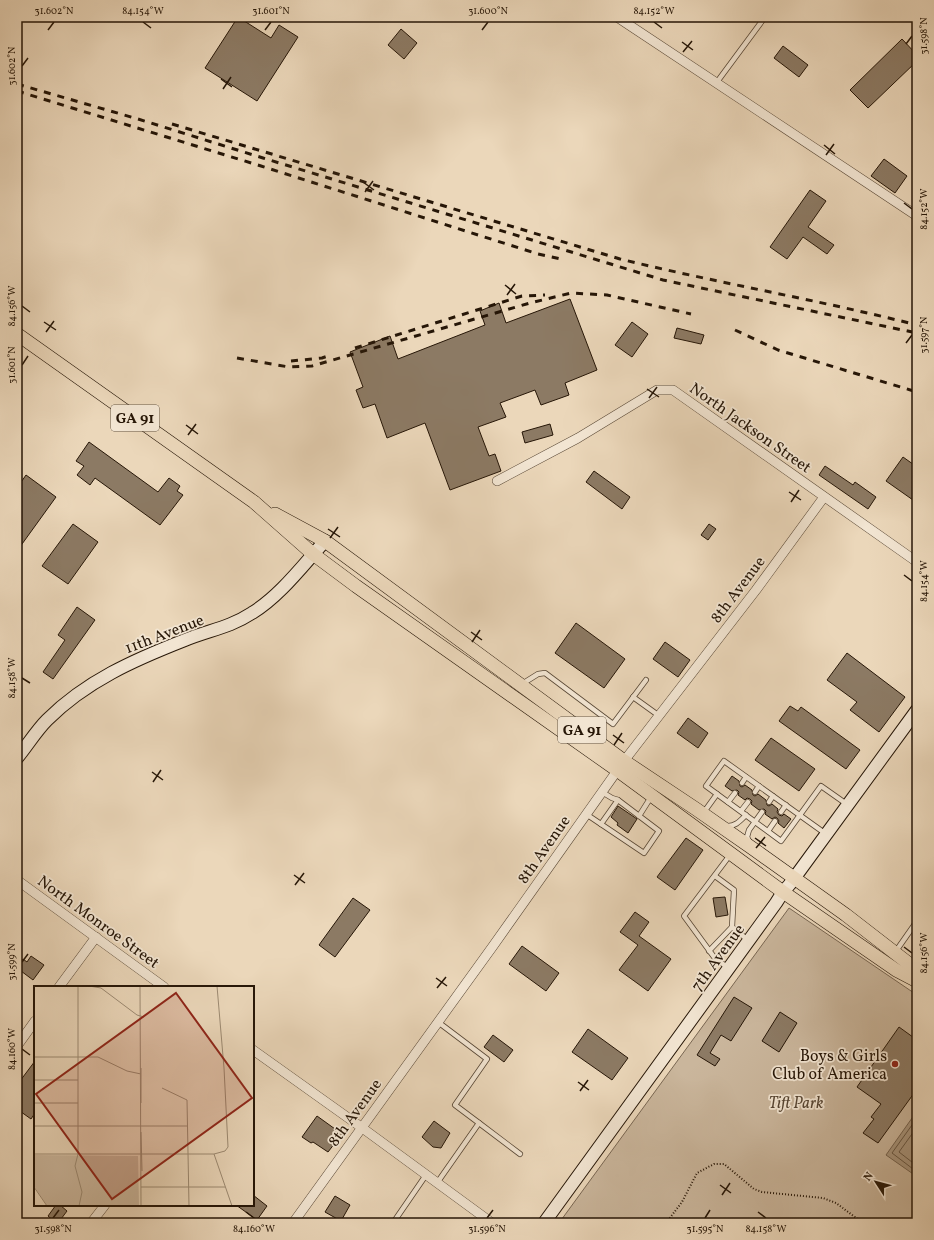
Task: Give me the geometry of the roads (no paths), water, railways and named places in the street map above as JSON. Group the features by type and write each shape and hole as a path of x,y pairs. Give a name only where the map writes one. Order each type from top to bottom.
{"main road":[{"name":"GA 91","path":"17,334 254,502 313,554 621,766 703,813 895,952 917,970"},
{"name":"GA 91","path":"254,502 325,541 521,685 621,766 652,796 783,892 896,970 917,981"}],"street":[{"path":"617,17 917,216"},
{"name":"North Jackson Street","path":"497,481 578,438 657,390 673,390 917,562"},
{"name":"8th Avenue","path":"293,1223 658,715 756,590 824,497"},
{"name":"11th Avenue","path":"17,758 46,721 90,684 141,657 193,637 218,630 248,616 272,599 325,541"},
{"name":"7th Avenue","path":"544,1223 783,892 917,710"},
{"name":"North Monroe Street","path":"17,880 163,986"},
{"path":"61,986 96,937"},
{"path":"17,1046 34,1022"},
{"path":"254,1051 492,1223"},
{"path":"91,1223 103,1206"}],"lane":[{"path":"717,82 765,17"},
{"path":"521,685 538,674 545,673 613,724 646,680"},
{"path":"633,697 658,715"},
{"path":"826,834 800,815 724,761 706,786 781,841 800,815 821,786 848,805"},
{"path":"742,783 746,777"},
{"path":"755,792 759,786"},
{"path":"586,814 644,853 659,831 618,800 602,792"},
{"path":"728,802 735,793"},
{"path":"703,813 717,794"},
{"path":"639,816 652,796"},
{"path":"768,802 773,796"},
{"path":"601,824 618,800"},
{"path":"741,811 748,802"},
{"path":"782,812 786,805"},
{"path":"752,848 747,837 749,830 762,812"},
{"path":"719,825 729,826 738,823 746,815"},
{"path":"768,831 775,821"},
{"path":"728,969 709,951 684,916 732,854"},
{"path":"709,951 732,927 734,890 715,876"},
{"path":"895,952 917,920"},
{"path":"732,927 749,941"},
{"path":"438,1022 487,1059 455,1106 520,1154"},
{"path":"436,1183 479,1123"},
{"path":"393,1223 426,1175"}],"water":[{"path":"917,1111 917,1175 916,1176 886,1155"}],"railway":[{"path":"17,84 138,119 663,280 917,333"},
{"path":"17,91 261,166 538,254 561,259"},
{"path":"172,124 620,259 917,325"},
{"path":"237,358 289,367 312,366 530,303 571,293 607,295 691,314"},
{"path":"355,348 522,296 545,295"},
{"path":"735,330 778,350 917,392"},
{"path":"291,361 328,356"}],"place":[{"name":"Boys & Girls Club of America","path":"895,1064"}],"park label":[{"name":"Tift Park","path":"796,1102"}]}
